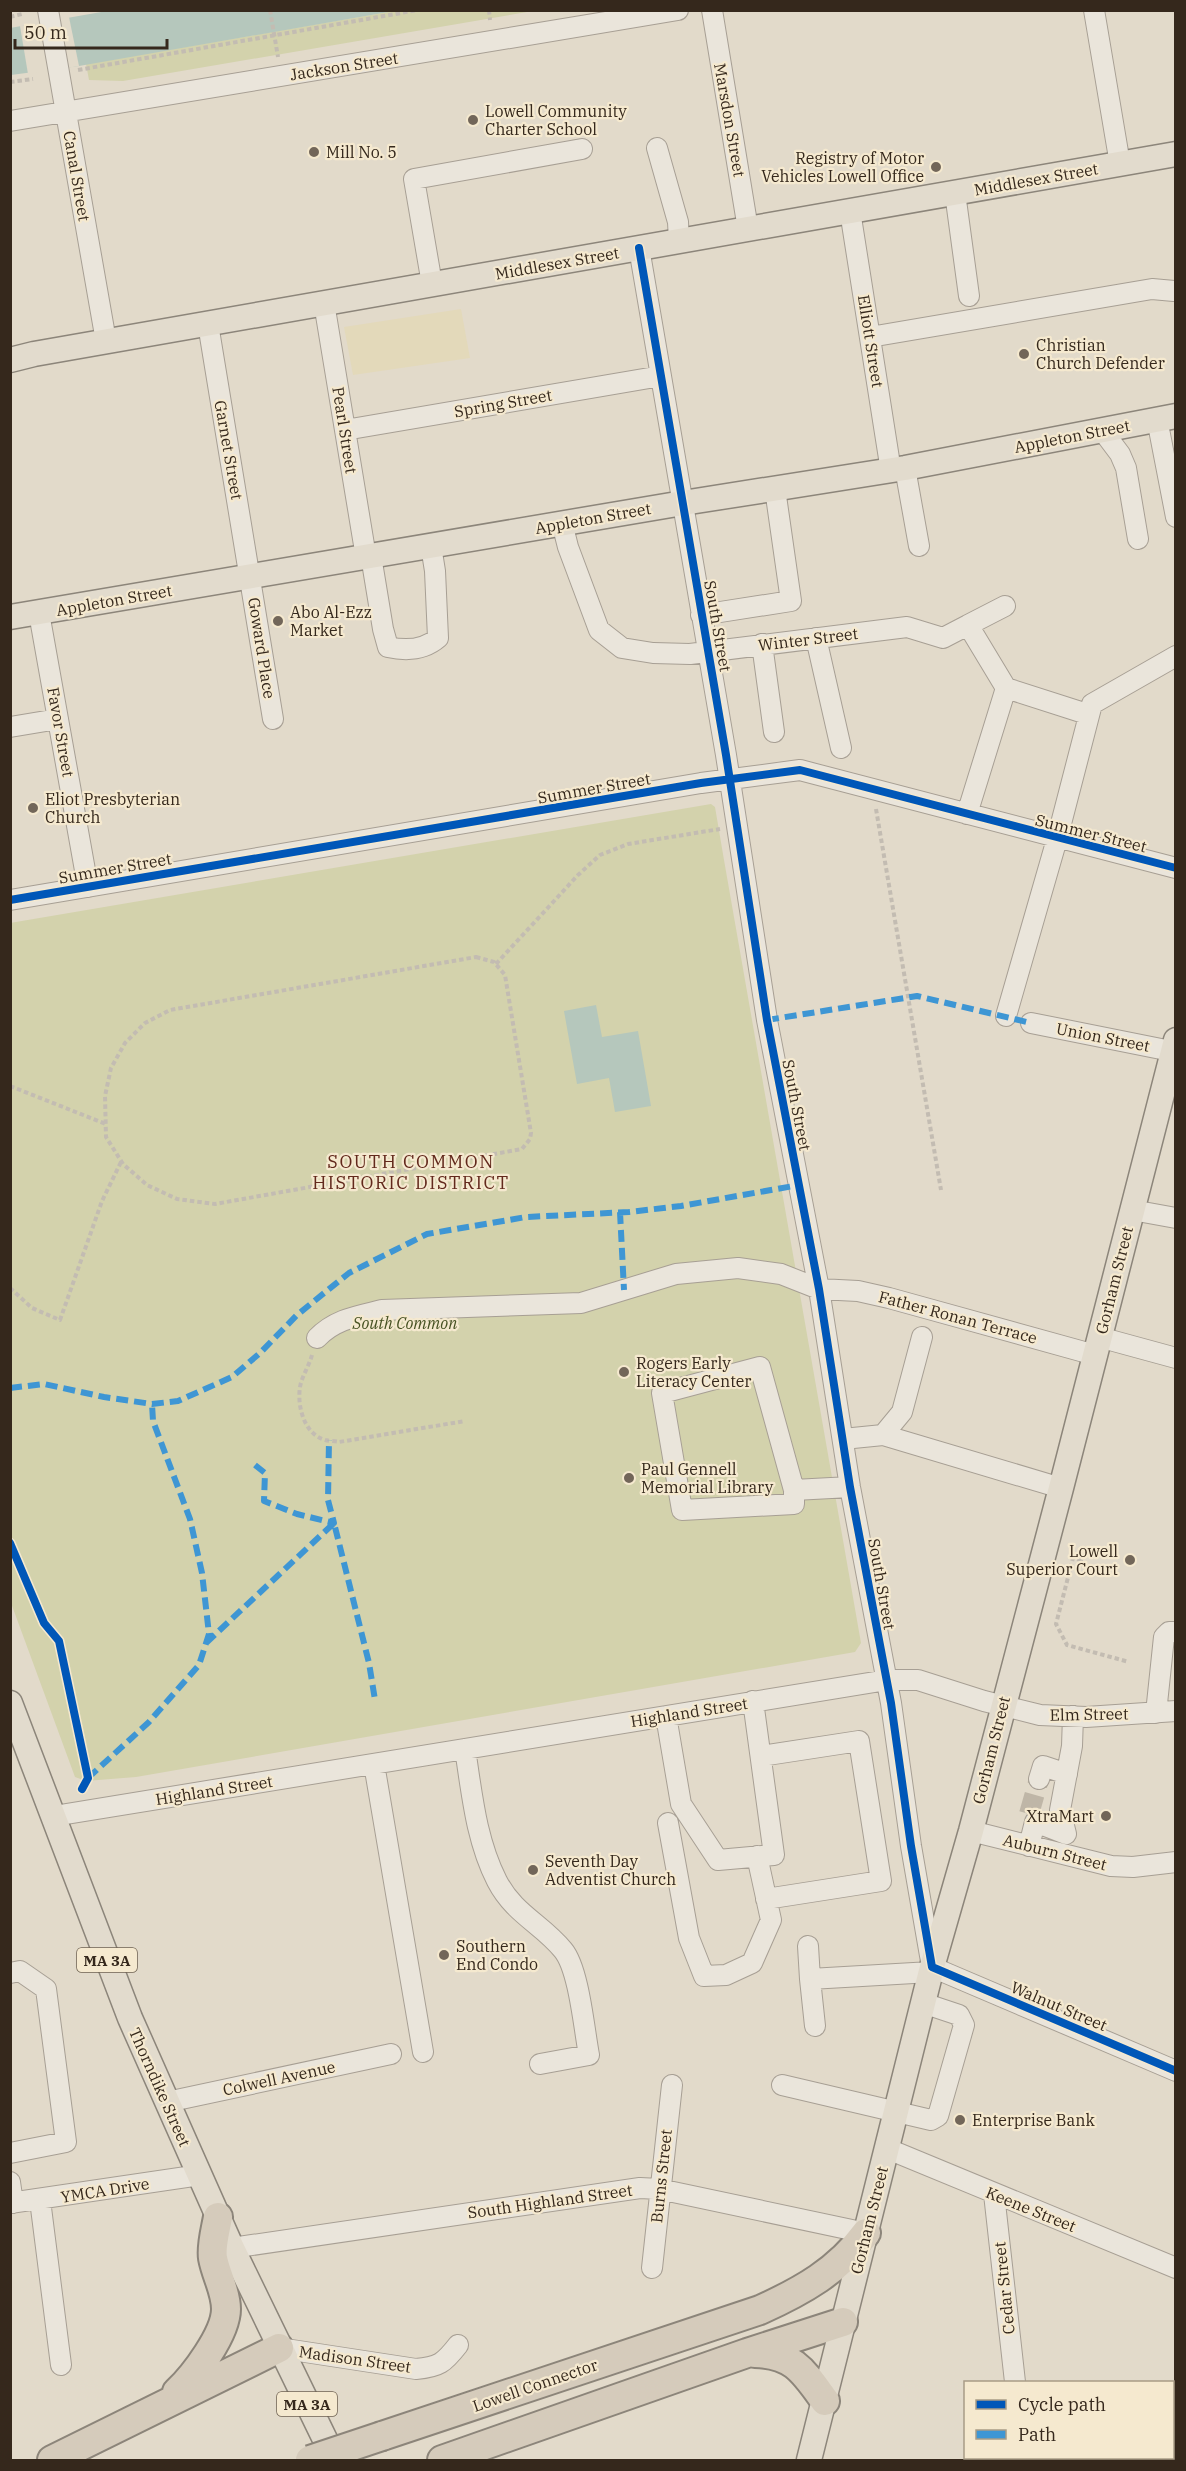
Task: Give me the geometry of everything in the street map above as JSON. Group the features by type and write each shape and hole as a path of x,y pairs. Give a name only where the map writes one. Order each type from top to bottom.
{"highway":[{"path":"165,2404 189,2381 204,2360 218,2336 226,2310 213,2257 218,2217"},
{"name":"Lowell Connector","path":"310,2460 760,2310 826,2275 855,2248 866,2233"},
{"path":"442,2460 747,2353 843,2322"},
{"path":"52,2460 279,2348"},
{"path":"747,2353 768,2354 791,2361 799,2367 825,2401"}],"main road":[{"name":"Middlesex Street","path":"10,360 106,341 1176,154"},
{"name":"Appleton Street","path":"10,617 562,523 898,469 1166,417"},
{"name":"Gorham Street","path":"809,2460 932,1969 971,1831 1174,1048"},
{"name":"Thorndike Street","path":"10,1702 101,1944 167,2102 232,2248 335,2460"}],"street":[{"name":"Jackson Street","path":"10,121 678,10"},
{"name":"Marsdon Street","path":"712,10 748,229"},
{"path":"1094,10 1120,164"},
{"name":"Canal Street","path":"49,15 66,70 66,112 106,341"},
{"path":"657,148 678,222 679,241"},
{"path":"432,284 414,178 582,149"},
{"path":"956,193 969,296"},
{"name":"Elliott Street","path":"850,212 870,337 898,469 918,546"},
{"name":"South Street","path":"639,248 730,779 767,1020 819,1289 850,1487 887,1680 910,1846 932,1969"},
{"path":"870,337 1152,289 1175,295"},
{"name":"Pearl Street","path":"324,303 368,557 382,629 388,647 399,650 428,646 438,638 435,571 431,546"},
{"name":"Garnet Street","path":"208,324 251,576"},
{"name":"Spring Street","path":"345,430 661,376"},
{"path":"1166,417 1176,517"},
{"path":"1102,430 1120,454 1126,468 1138,539"},
{"path":"701,615 791,601 775,489"},
{"name":"Winter Street","path":"562,523 568,547 599,630 622,648 653,653 690,654 907,627 942,638 968,625"},
{"name":"Goward Place","path":"251,576 273,719"},
{"path":"1005,606 968,625 1006,688 1087,714"},
{"name":"Favor Street","path":"39,613 88,887"},
{"path":"816,638 841,748"},
{"path":"762,644 774,732"},
{"path":"1006,1016 1057,838 1087,714 1092,704 1176,656"},
{"path":"967,814 1006,688"},
{"path":"20,726 58,719"},
{"name":"Summer Street","path":"10,900 730,779 800,770 1176,868"},
{"name":"Union Street","path":"1031,1023 1174,1048"},
{"path":"1132,1210 1176,1218"},
{"name":"Father Ronan Terrace","path":"317,1338 328,1326 351,1317 382,1310 581,1303 676,1274 738,1268 781,1274 819,1289 858,1291 1097,1346 1176,1358"},
{"path":"883,1435 902,1412 922,1336"},
{"path":"760,1367 794,1490 794,1504 682,1510 662,1393 760,1367"},
{"path":"843,1439 883,1435 1061,1488"},
{"path":"794,1490 850,1487"},
{"path":"1156,1713 1164,1637 1168,1632 1176,1632"},
{"name":"Highland Street","path":"54,1816 887,1680 918,1680 1003,1706"},
{"path":"666,1716 681,1804 717,1860 774,1855 753,1701"},
{"name":"Elm Street","path":"1003,1706 1040,1714 1073,1716 1176,1711"},
{"path":"1029,1846 1032,1818 1066,1834 1060,1810 1072,1746 1073,1716"},
{"path":"760,1756 859,1741 881,1881 766,1899"},
{"path":"465,1749 480,1842 498,1883 518,1912 562,1949 571,1964 589,2055 540,2064"},
{"path":"374,1764 423,2052"},
{"path":"1039,1779 1043,1766 1067,1774"},
{"path":"668,1823 689,1938 704,1976 726,1975 752,1962 771,1920 757,1856"},
{"name":"Auburn Street","path":"971,1831 1111,1866 1133,1867 1176,1862"},
{"path":"808,1946 815,2026"},
{"path":"810,1979 932,1969"},
{"name":"Walnut Street","path":"932,1969 1176,2071"},
{"path":"10,1972 20,1971 46,1989 66,2142 10,2153"},
{"path":"782,2085 932,2120 938,2116 964,2025 959,2015 923,2004"},
{"name":"Colwell Avenue","path":"167,2102 391,2054"},
{"name":"Burns Street","path":"652,2268 672,2085"},
{"name":"Keene Street","path":"888,2149 1176,2268"},
{"name":"YMCA Drive","path":"12,2203 200,2175"},
{"path":"10,2182 12,2203"},
{"name":"South Highland Street","path":"232,2248 621,2189 659,2189 866,2233"},
{"name":"Cedar Street","path":"994,2194 1015,2381"},
{"path":"40,2200 61,2365"},
{"name":"Madison Street","path":"279,2348 416,2369 435,2367 448,2358 458,2345"}],"path":[{"path":"270,10 278,58"},
{"path":"66,70 418,10"},
{"path":"489,10 490,20"},
{"path":"10,17 22,14"},
{"path":"10,81 33,79"},
{"path":"875,805 941,1190"},
{"path":"496,964 578,875 600,855 628,844 721,829"},
{"path":"476,957 485,958 496,964 505,975 531,1133 530,1139 522,1149 215,1204 177,1199 147,1185 122,1161 106,1137 105,1096 111,1068 125,1043 145,1023 170,1010 476,957"},
{"path":"10,1086 106,1124"},
{"path":"10,1288 32,1308 60,1320 102,1201 122,1161"},
{"path":"317,1338 300,1387 300,1410 315,1435 325,1440 339,1442 465,1421"},
{"path":"1087,1549 1084,1548 1081,1560 1073,1558 1056,1624 1067,1645 1129,1662"}],"shaded area":[{"path":"107,11 394,11 79,66 11,75 10,28"},
{"path":"461,309 470,358 353,375 344,327"},
{"path":"596,1005 602,1037 638,1031 651,1106 615,1112 609,1078 577,1084 564,1011"}],"green space":[{"path":"394,11 533,11 123,81 89,80 86,64"},
{"name":"South Common","path":"711,804 715,807 861,1643 855,1652 136,1777 86,1781 75,1777 11,1603 10,923"}],"pier":[{"path":"69,17 79,66 28,74 20,26"}],"tunnel":[{"path":"1029,1814 1039,1779"}],"marked path":[{"path":"767,1020 917,996 1031,1023"},
{"path":"10,1388 44,1384 104,1397 152,1404 178,1401 232,1377 260,1353 297,1315 349,1273 427,1234 526,1217 629,1212 681,1206 799,1185"},
{"path":"620,1212 624,1290"},
{"path":"88,1778 149,1722 199,1665 209,1634 202,1573 190,1519 153,1421 152,1404"},
{"path":"255,1465 265,1473 264,1501 297,1514 334,1523 328,1500 329,1440"},
{"path":"206,1643 334,1523 369,1663 375,1700"}],"cycle path":[{"path":"639,248 726,755 767,1020 819,1289 850,1487 891,1703 911,1846 932,1967 1176,2071"},
{"path":"10,900 701,783 800,770 1176,868"},
{"path":"10,1543 44,1623 59,1641 88,1778 82,1789"}],"place":[{"name":"Lowell Community Charter School","path":"473,120"},
{"name":"Mill No. 5","path":"314,152"},
{"name":"Registry of Motor Vehicles Lowell Office","path":"936,167"},
{"name":"Christian Church Defender","path":"1024,354"},
{"name":"Abo Al-Ezz Market","path":"278,621"},
{"name":"Eliot Presbyterian Church","path":"33,808"},
{"name":"Rogers Early Literacy Center","path":"624,1372"},
{"name":"Paul Gennell Memorial Library","path":"629,1478"},
{"name":"Lowell Superior Court","path":"1130,1560"},
{"name":"XtraMart","path":"1106,1816"},
{"name":"Seventh Day Adventist Church","path":"533,1870"},
{"name":"Southern End Condo","path":"444,1955"},
{"name":"Enterprise Bank","path":"960,2120"}],"district":[{"name":"SOUTH COMMON HISTORIC DISTRICT","path":"411,1171"}]}
